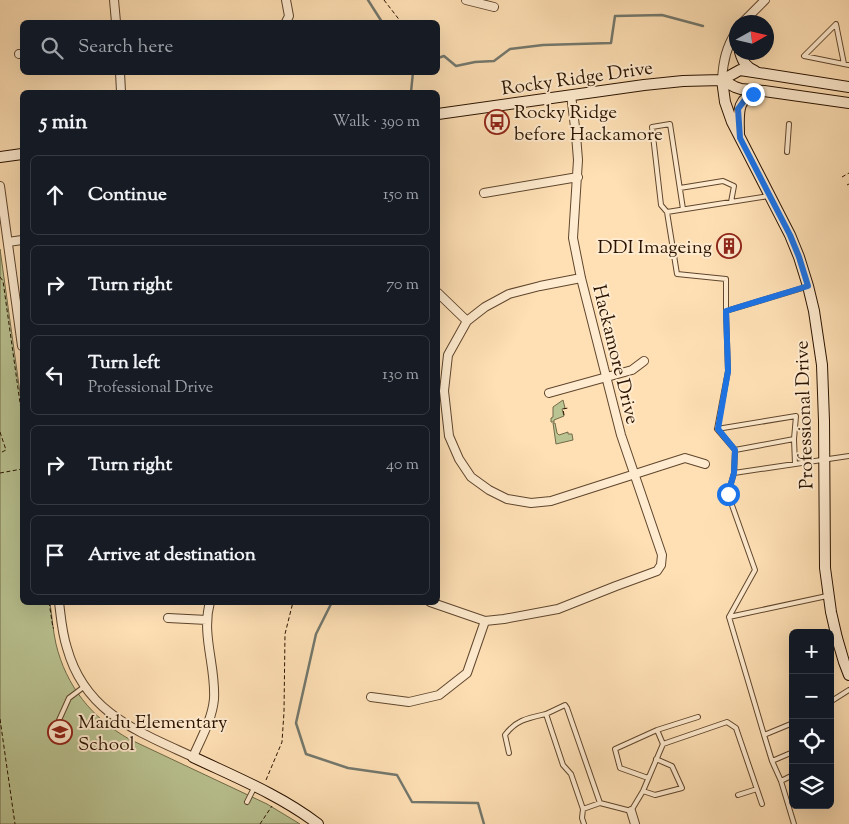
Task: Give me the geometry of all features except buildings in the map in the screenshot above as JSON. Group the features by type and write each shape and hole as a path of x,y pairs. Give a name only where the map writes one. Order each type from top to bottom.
{"street":[{"path":"114,0 116,20"},
{"path":"286,0 287,20"},
{"path":"466,0 494,7"},
{"path":"750,15 765,0"},
{"path":"722,80 724,59 729,45"},
{"path":"742,60 748,68 758,73"},
{"name":"Rocky Ridge Drive","path":"440,114 644,84 722,80 740,70 849,86"},
{"path":"120,75 121,90"},
{"name":"Rocky Ridge Drive","path":"722,80 741,89 849,103"},
{"name":"Professional Drive","path":"722,80 728,113 793,242 814,310 822,364 825,568 837,638 849,675"},
{"path":"740,138 738,109 747,97 764,91"},
{"name":"Hackamore Drive","path":"485,621 558,609 657,571 661,564 662,555 621,435 581,278 573,238 578,160 571,95"},
{"path":"0,157 20,154"},
{"path":"484,193 578,177"},
{"path":"0,186 20,331"},
{"path":"8,242 20,240"},
{"path":"581,278 509,294 485,307 467,321 448,355 444,391 449,436 459,458 471,477 489,490 507,499 531,503 551,501 685,458 705,464"},
{"path":"440,295 467,321"},
{"path":"549,394 632,370 644,361"},
{"path":"59,605 66,647 71,661 85,686 103,708 124,724 276,797 318,824"},
{"path":"193,757 209,720 214,699 207,636 210,605"},
{"path":"371,697 408,702 439,695 467,673 485,621 439,605"},
{"path":"168,618 207,620"},
{"path":"631,812 635,824"}],"lane":[{"path":"836,24 847,65 804,56 836,24"},
{"path":"684,209 670,124 652,127 661,205 667,212 677,274 726,280 728,371 718,429 735,450 734,473 728,494 755,570 729,617 772,761 781,781 794,824"},
{"path":"787,152 789,124"},
{"path":"680,188 723,182 734,186 731,202"},
{"path":"667,212 769,196"},
{"path":"726,311 808,286"},
{"path":"718,429 796,416 794,439 795,464"},
{"path":"735,450 794,439"},
{"path":"734,473 849,456"},
{"path":"729,617 829,596"},
{"path":"55,730 69,698 85,686"},
{"path":"834,699 849,690"},
{"path":"509,753 505,735 511,726 565,706 568,708 600,803"},
{"path":"546,714 563,765 571,774 582,809 584,824"},
{"path":"648,778 620,768 615,749 656,730 698,718"},
{"path":"582,809 600,803 631,812 643,791 663,744 727,722 736,728 762,804"},
{"path":"764,735 789,725"},
{"path":"656,730 663,744"},
{"path":"772,761 789,754"},
{"path":"643,791 655,795 682,788 672,766 656,759"},
{"path":"781,781 789,776"},
{"path":"247,802 258,788"},
{"path":"738,795 757,790"}],"path":[{"path":"384,0 399,20"},
{"path":"842,177 849,173"},
{"path":"0,277 3,282 20,403"},
{"path":"564,415 563,410 568,408"},
{"path":"0,432 6,450 0,453"},
{"path":"0,473 20,469"},
{"path":"258,788 282,742 285,634 292,605"},
{"path":"0,719 15,824"},
{"path":"260,824 276,797"}],"green space":[{"name":"Maidu Elementary School","path":"0,249 20,393 20,605 50,605 56,644 66,674 82,699 103,721 129,739 267,804 300,824 0,824"},
{"path":"563,400 565,408 562,409 564,416 551,422 553,407"},
{"path":"553,423 555,423 559,435 568,432 568,434 572,434 573,440 556,444"}],"waterway":[{"path":"368,0 381,20"},
{"path":"440,57 444,56 456,66 494,61 510,49 543,45 611,43 615,16 662,15 703,26"},
{"path":"411,90 413,75"},
{"path":"330,605 316,634 296,723 306,754 348,768 397,775 412,802 478,803 484,824"}],"place":[{"name":"Rocky Ridge before Hackamore","path":"497,122"},
{"name":"DDI Imageing","path":"729,246"},
{"name":"Maidu Elementary School","path":"60,732"}],"route":[{"path":"728,494 734,473 735,450 718,429 728,371 726,311 808,286 790,235 740,138 738,109 743,100 753,94"}]}
